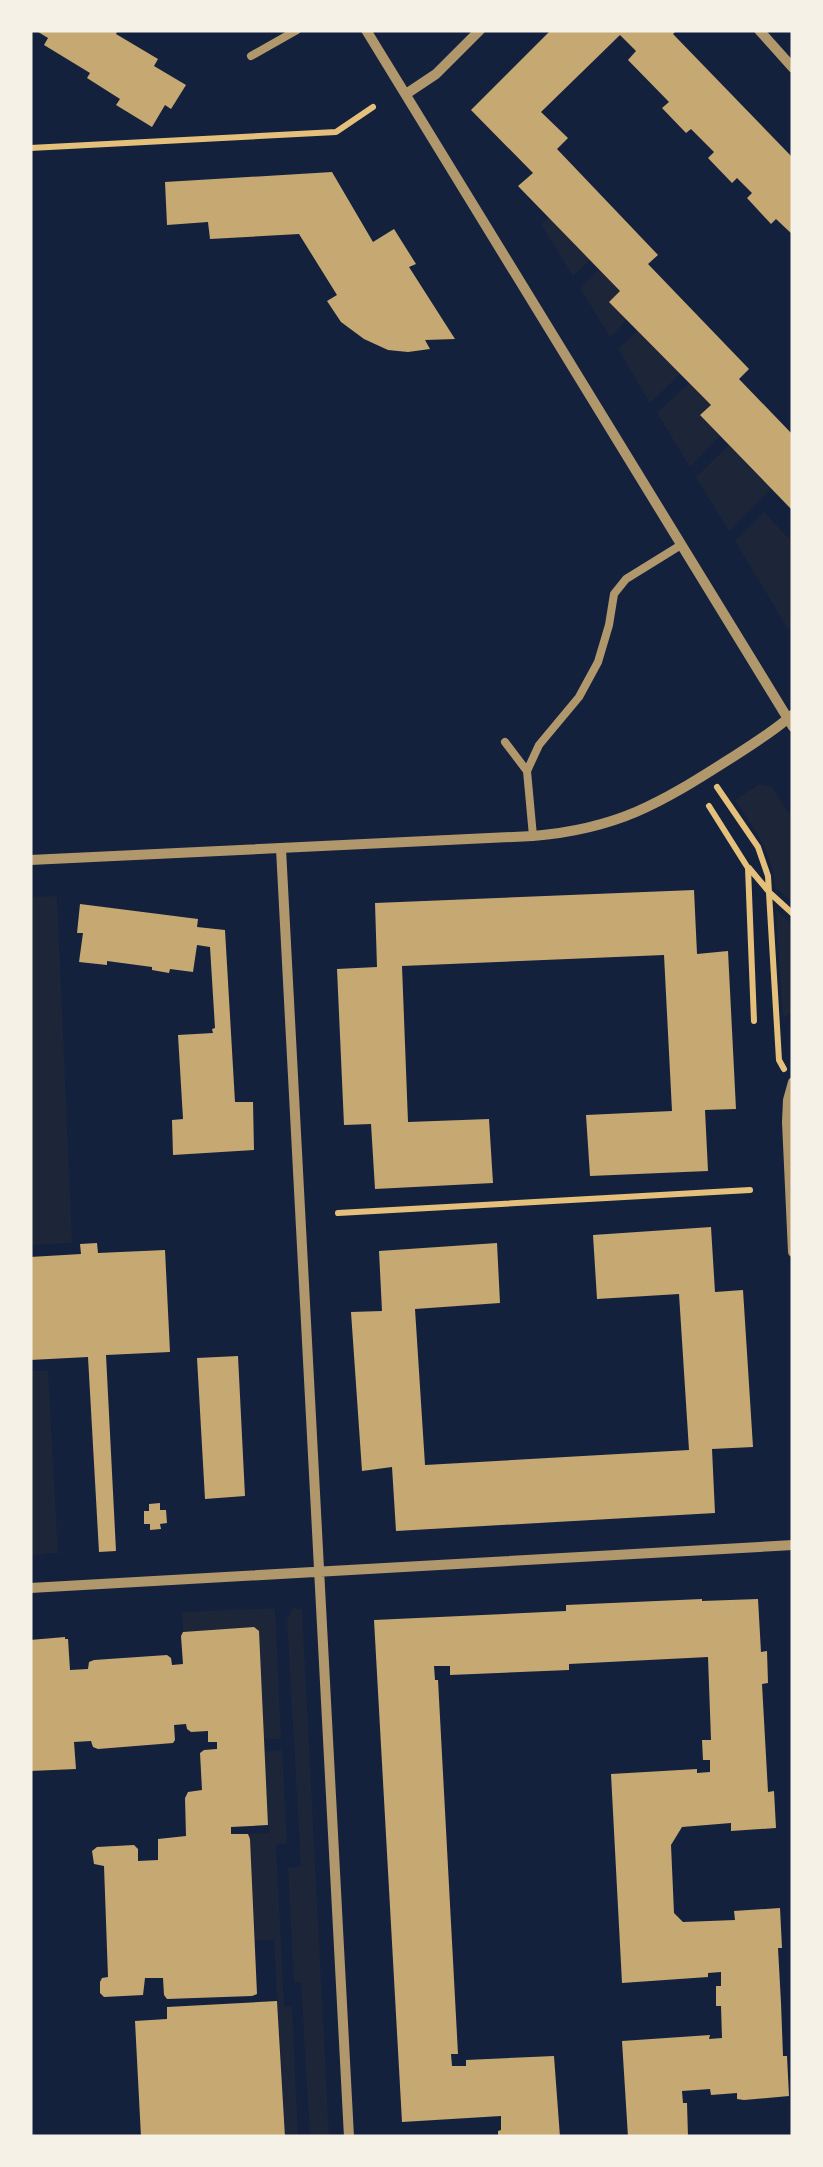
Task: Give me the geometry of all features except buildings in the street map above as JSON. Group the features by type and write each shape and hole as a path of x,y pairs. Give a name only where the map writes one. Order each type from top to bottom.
{"street":[{"path":"30,860 533,836 584,830 658,803 791,720 366,30"},
{"path":"406,94 436,74 480,30"},
{"path":"759,30 793,68"},
{"path":"281,849 348,2137"},
{"path":"793,1082 787,1122 793,1252"},
{"path":"30,1588 793,1544"}],"lane":[{"path":"250,56 297,30"},
{"path":"526,772 539,746 579,697 598,662 614,594 626,580 681,545"},
{"path":"505,742 526,772 533,836"}],"path":[{"path":"30,148 336,132 373,107"},
{"path":"708,773 764,861 770,893 778,1060 793,1082"},
{"path":"708,806 748,868 793,914"},
{"path":"748,868 754,1020"},
{"path":"338,1213 750,1190"}],"shaded area":[{"path":"549,217 590,260 573,276 541,224"},
{"path":"599,269 620,291 627,320 610,337 580,288"},
{"path":"638,330 680,374 650,403 618,349"},
{"path":"689,383 711,405 701,416 720,436 690,467 657,413"},
{"path":"729,445 771,489 729,531 696,477"},
{"path":"764,512 793,543 793,632 735,541"},
{"path":"760,784 772,787 793,820 793,903 775,887 766,851 735,800"},
{"path":"57,896 72,1243 30,1245 30,897"},
{"path":"776,910 793,925 793,1013 783,1017"},
{"path":"30,1371 48,1371 58,1553 30,1555"},
{"path":"275,1608 281,1739 264,1739 259,1631 254,1627 183,1632 182,1612"},
{"path":"293,1608 302,1609 329,2137 310,2137 301,1982 294,1982 288,1868 301,1866 287,1619"},
{"path":"282,1750 287,1843 276,1845 284,2006 292,2007 298,2137 285,2137 274,1940 255,1940 248,1834 269,1833 264,1752"}]}
